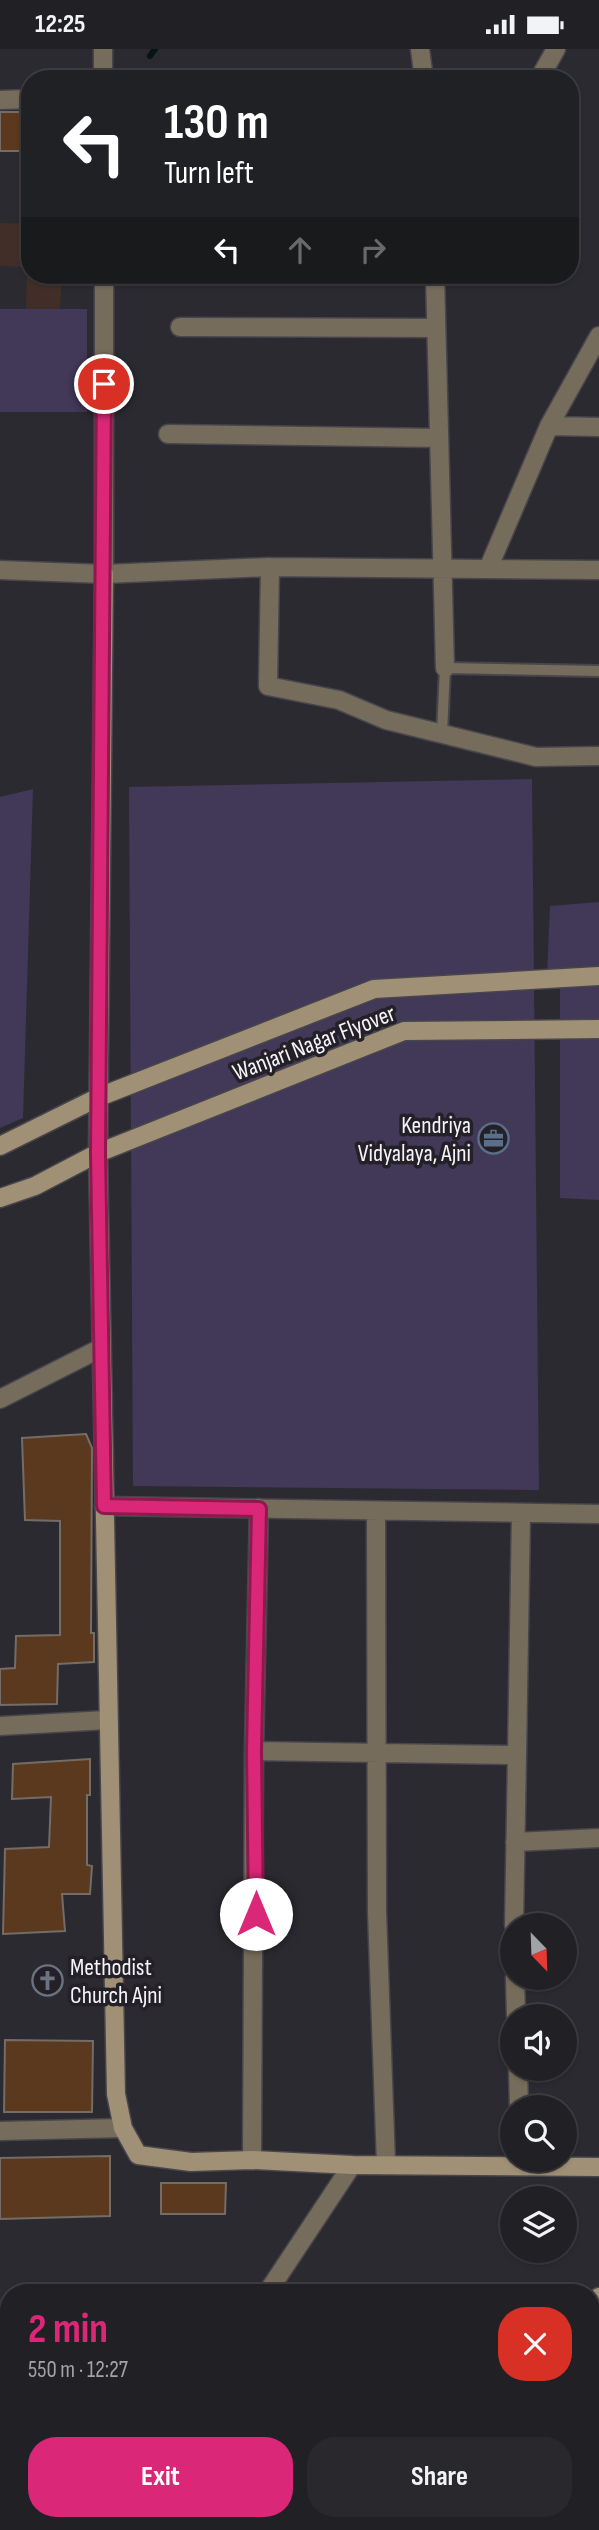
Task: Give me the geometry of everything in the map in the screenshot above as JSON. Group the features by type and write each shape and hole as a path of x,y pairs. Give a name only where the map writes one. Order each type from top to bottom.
{"street":[{"path":"103,49 103,70"},
{"path":"420,49 423,70"},
{"path":"544,70 556,49"},
{"path":"0,100 21,99"},
{"path":"104,284 98,1153 116,2094 123,2127 138,2155 191,2162 252,2160 352,2165 500,2163"},
{"path":"435,284 440,569 445,668"},
{"path":"180,327 436,328"},
{"path":"488,569 549,426 599,337"},
{"path":"549,426 599,427"},
{"path":"168,434 438,438"},
{"path":"270,567 268,686 339,700 386,720 536,757 599,756"},
{"path":"0,570 104,574 270,567 599,570"},
{"name":"Wanjari Nagar Flyover","path":"0,1146 99,1097 374,989 599,976"},
{"name":"Wanjari Nagar Flyover","path":"0,1198 35,1186 98,1153 404,1031 599,1029"},
{"path":"0,1399 101,1348"},
{"path":"104,1506 599,1514"},
{"path":"252,2160 254,1751 259,1509"},
{"path":"376,1511 379,1753 377,1912 386,2164"},
{"path":"514,1913 521,1513"},
{"path":"0,1726 107,1720"},
{"path":"254,1751 517,1755"},
{"path":"515,1842 599,1838"},
{"path":"0,2131 123,2127"},
{"path":"273,2284 352,2165"},
{"path":"577,2166 599,2167"}],"lane":[{"path":"442,733 445,668 599,671"}],"shaded area":[{"path":"0,223 21,224 21,267 0,266"},
{"path":"27,284 62,284 60,311 26,310"},
{"path":"0,309 87,309 87,412 0,412"},
{"path":"532,779 539,1490 133,1486 129,787"},
{"path":"33,789 23,1118 0,1128 0,797"},
{"path":"599,902 599,1200 560,1198 560,978 547,975 550,906"}],"building":[{"path":"0,112 21,112 21,151 0,151"},
{"path":"86,1434 92,1448 91,1633 94,1633 94,1662 58,1664 57,1704 0,1705 0,1669 15,1668 16,1636 60,1635 60,1521 25,1520 22,1438"},
{"path":"90,1759 87,1865 92,1866 90,1894 62,1894 65,1931 3,1934 5,1849 49,1847 51,1797 12,1799 13,1764"},
{"path":"5,2040 93,2041 92,2112 4,2112"},
{"path":"110,2156 110,2216 0,2219 0,2158"},
{"path":"161,2183 226,2183 225,2214 161,2214"}],"waterway":[{"path":"150,56 155,49"}],"place":[{"name":"Kendriya Vidyalaya, Ajni","path":"494,1139"},
{"name":"Methodist Church Ajni","path":"47,1981"}],"route":[{"path":"104,384 98,1153 104,1506 259,1509 254,1751 256,1914"}]}
